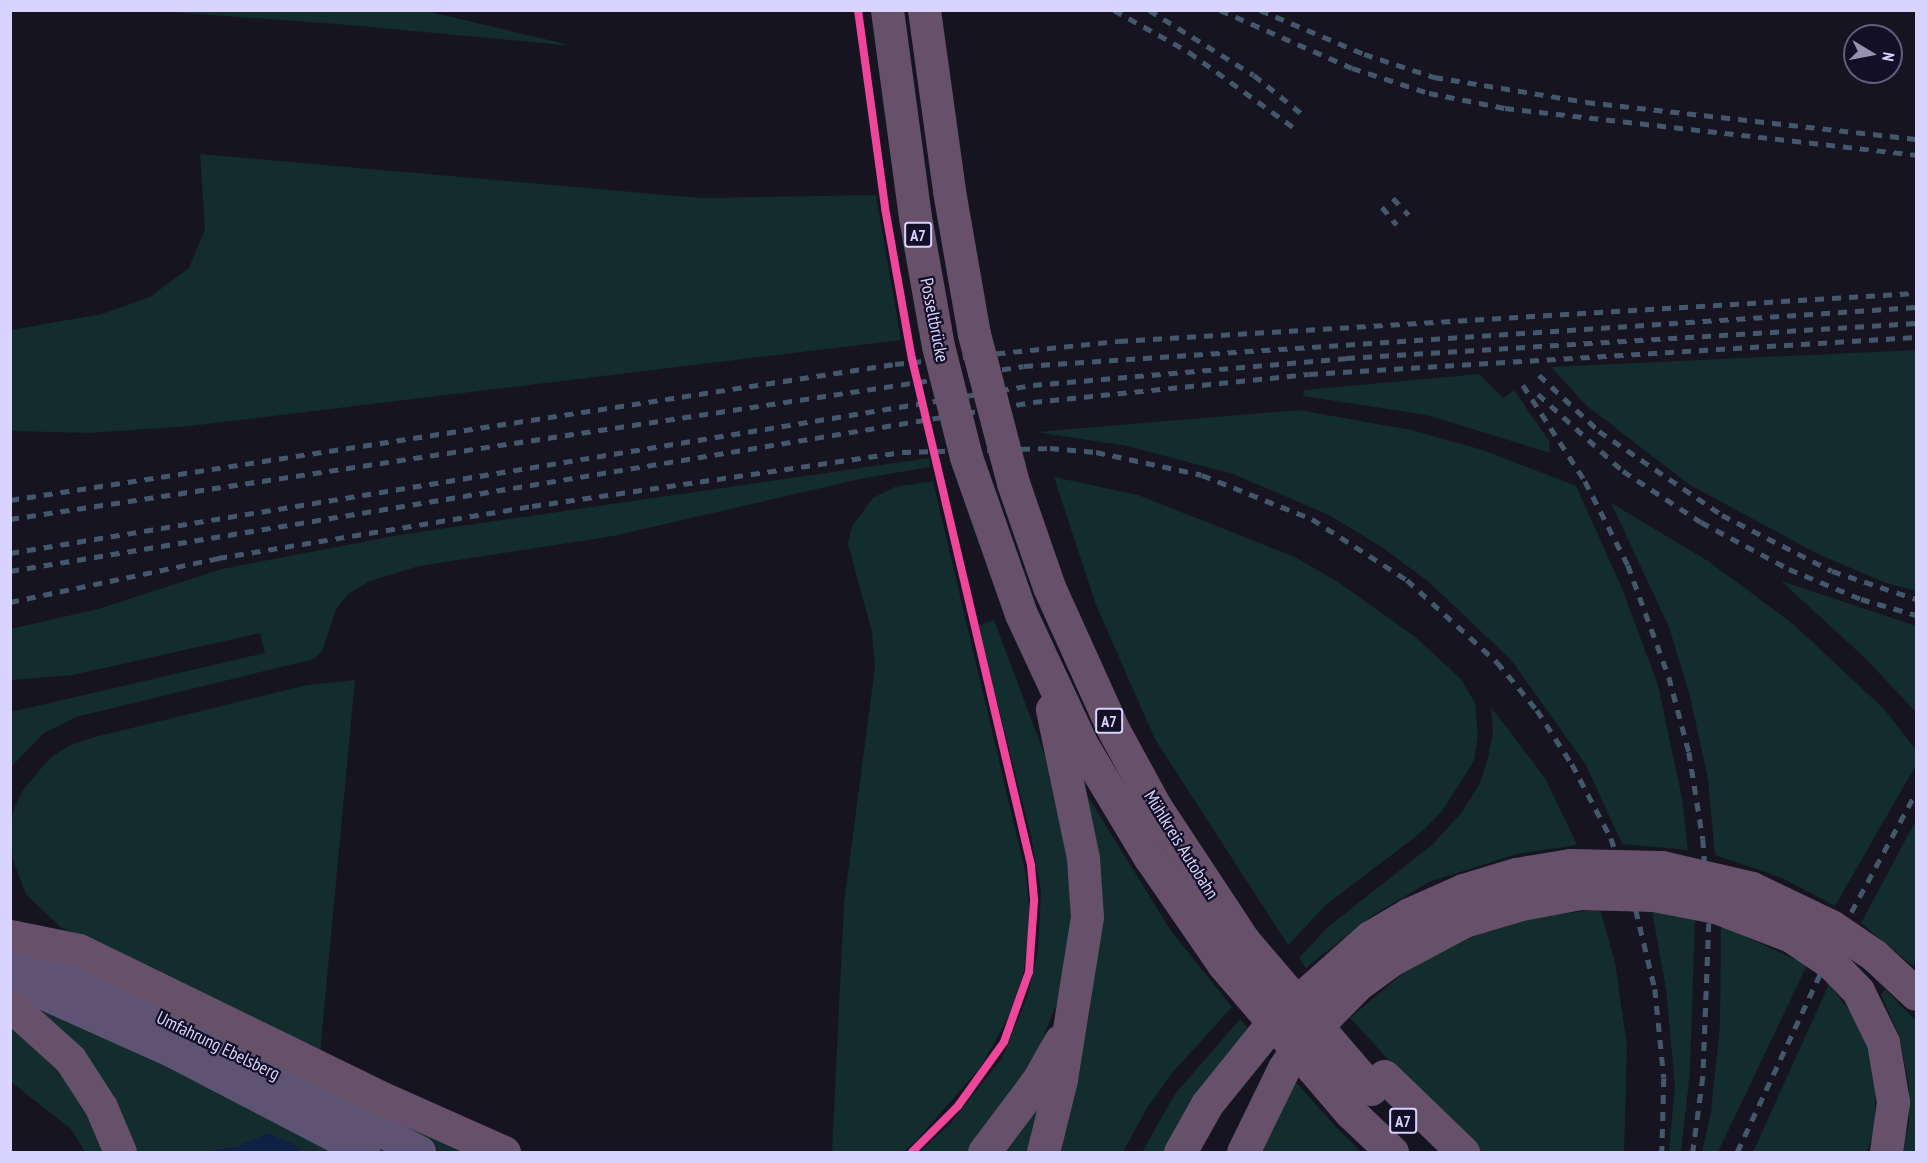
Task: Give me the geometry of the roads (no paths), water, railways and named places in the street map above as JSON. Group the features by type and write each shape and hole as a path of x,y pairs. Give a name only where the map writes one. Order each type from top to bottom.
{"highway":[{"name":"Posseltbrücke","path":"887,10 915,217 938,346 974,484"},
{"name":"Posseltbrücke","path":"924,10 964,282 1013,483"},
{"name":"Mühlkreis Autobahn","path":"1013,483 1049,587 1114,730 1233,953 1313,1025 1368,1092 1392,1152"},
{"name":"Mühlkreis Autobahn","path":"974,484 1021,614 1042,660 1107,786 1150,858 1233,953 1368,1092 1436,1152"},
{"path":"1042,660 1083,858 1087,918 1070,1024 1043,1152"},
{"path":"1243,1152 1284,1068 1303,1040 1357,985 1391,960 1464,921 1521,904 1575,879 1662,867 1752,888 1831,926 1874,955 1917,994"},
{"path":"1180,1152 1208,1104 1270,1026 1370,937 1409,914 1463,890 1516,874 1575,879 1716,907 1791,936 1831,963 1858,991 1883,1042 1893,1102 1886,1152"},
{"path":"10,936 79,950 378,1096 504,1152"},
{"path":"10,1005 70,1059 101,1107 120,1152"},
{"path":"984,1152 1038,1080 1070,1024"},
{"path":"1368,1092 1463,1152"}],"main road":[{"name":"Umfahrung Ebelsberg","path":"10,949 187,1030 420,1152"},
{"name":"Umfahrung Ebelsberg","path":"10,979 173,1053 365,1152"}],"water":[{"path":"268,1134 293,1144 301,1152 206,1152 236,1147"}],"railway":[{"path":"1114,10 1189,52 1293,127"},
{"path":"1149,10 1254,75 1302,114"},
{"path":"1220,10 1352,68 1429,93 1505,108 1916,155"},
{"path":"1260,10 1364,54 1434,77 1586,102 1916,139"},
{"path":"1393,198 1409,215"},
{"path":"1382,207 1397,225"},
{"path":"10,500 895,364 1119,341 1916,293"},
{"path":"10,519 1024,366 1916,307"},
{"path":"10,553 1033,385 1346,358 1916,323"},
{"path":"10,571 1033,402 1309,374 1916,337"},
{"path":"1539,375 1599,431 1722,515 1832,571 1916,599"},
{"path":"1523,385 1585,481 1628,565 1669,677 1689,752 1703,839 1709,923 1703,1077 1693,1152"},
{"path":"1538,394 1623,471 1701,522 1789,569 1861,599 1916,615"},
{"path":"10,602 218,558 532,506 902,452 1050,448 1096,452 1202,475 1312,519 1407,580 1497,662 1537,710 1572,764 1611,838 1636,910 1655,989 1664,1078 1662,1152"},
{"path":"1737,1152 1835,942 1916,792"}]}
